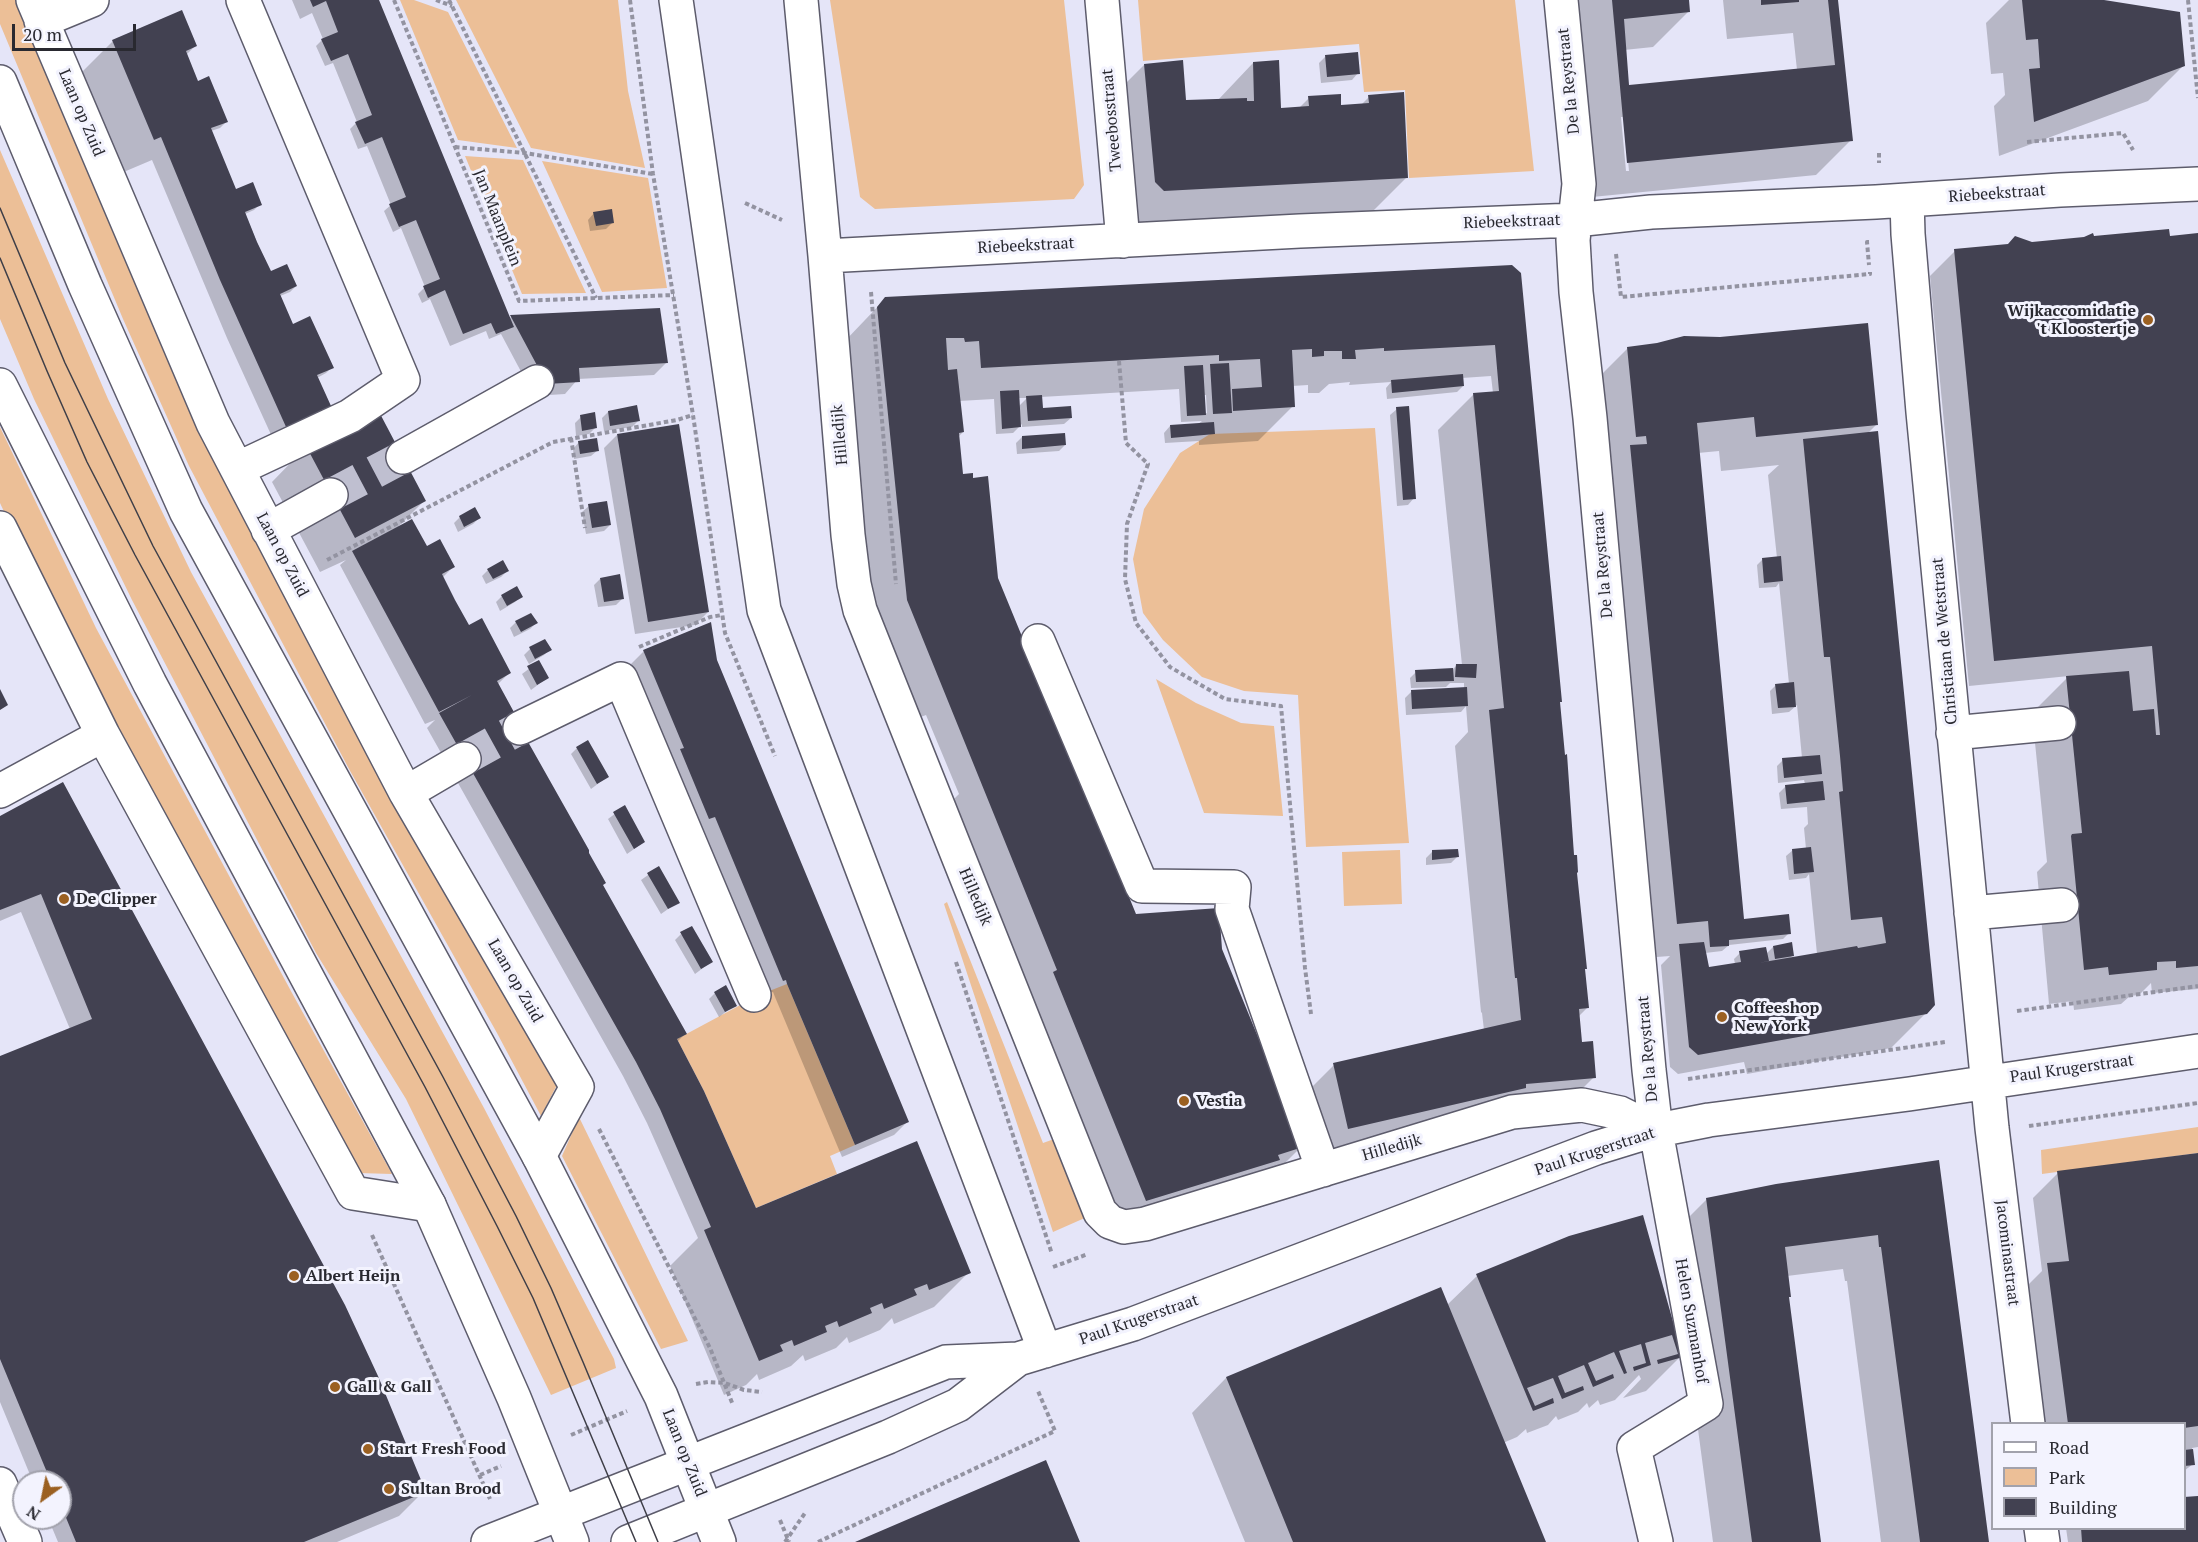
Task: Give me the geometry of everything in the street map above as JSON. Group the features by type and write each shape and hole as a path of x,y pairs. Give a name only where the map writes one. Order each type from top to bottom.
{"street":[{"path":"37,10 92,0"},
{"path":"237,470 350,416 403,380 243,0"},
{"path":"676,0 764,610 1032,1355"},
{"name":"Hilledijk","path":"801,0 848,535 854,584 860,610 1101,1212 1110,1222 1124,1227 1145,1224 1512,1112 1582,1104 1620,1113 1656,1131"},
{"name":"Tweebosstraat","path":"1102,0 1123,241"},
{"name":"De la Reystraat","path":"1561,0 1579,183 1573,240 1576,292 1590,418 1656,1131"},
{"name":"Laan op Zuid","path":"37,10 213,423 406,793 577,1087"},
{"name":"Laan op Zuid","path":"0,82 85,285 186,511 539,1156 661,1396 718,1542"},
{"name":"Riebeekstraat","path":"825,256 1530,220 1575,220 1651,212 2198,184"},
{"name":"Christiaan de Wetstraat","path":"1907,200 1908,234 1953,733 1988,1081"},
{"path":"403,457 537,382"},
{"path":"0,385 150,684 429,1205 567,1527 488,1542"},
{"path":"268,530 331,495"},
{"path":"0,528 103,735 353,1193 429,1205"},
{"path":"1038,641 1142,886 1234,887 1232,909 1323,1170"},
{"path":"520,728 621,679 754,995"},
{"path":"1953,733 2059,723"},
{"path":"0,791 103,735"},
{"path":"406,793 464,759"},
{"path":"1971,914 2062,905"},
{"name":"Paul Krugerstraat","path":"567,1527 687,1463 946,1362 1032,1355 1133,1324 1596,1148 1656,1131 1709,1120 1909,1094 2198,1051"},
{"name":"Jacominastraat","path":"1988,1081 2028,1422"},
{"path":"539,1156 577,1087"},
{"name":"Helen Suzmanhof","path":"1656,1131 1706,1404 1634,1448 1656,1542"},
{"name":"Paul Krugerstraat","path":"706,1510 888,1437 958,1405 1032,1355"},
{"path":"0,1484 25,1542"},
{"name":"Laan op Zuid","path":"628,1542 706,1510"}],"path":[{"name":"Jan Maanplein","path":"394,0 519,301 674,295 653,174"},
{"path":"436,0 452,6"},
{"path":"449,0 596,298"},
{"path":"455,147 525,153 653,174 630,0"},
{"path":"2188,0 2198,99"},
{"path":"2027,142 2123,133 2134,153"},
{"path":"1879,153 1879,163"},
{"path":"738,201 776,216"},
{"path":"1606,255 1616,254 1621,297 1870,274 1867,242 1878,241"},
{"path":"1119,361 1126,443 1148,464 1126,524 1125,579 1136,623 1170,667 1225,699 1281,706 1305,968 1313,1024"},
{"path":"357,543 553,442 693,416"},
{"path":"572,438 585,528"},
{"path":"621,679 629,651 710,617 722,615"},
{"path":"956,962 1045,1233"},
{"path":"2007,1012 2198,986"},
{"path":"1682,1080 1952,1041"},
{"name":"Laan op Zuid","path":"353,1193 480,1475 661,1396 697,1383 725,1383 710,1348 577,1087"},
{"path":"2021,1127 2198,1103"},
{"path":"818,1542 1055,1431 1038,1391"}],"green space":[{"path":"0,0 18,0 163,350 239,504 559,1081 541,1116 349,769 189,466 123,319 0,24"},
{"path":"400,0 414,0 448,12 517,148 458,140"},
{"path":"456,0 618,0 628,91 645,168 531,148"},
{"path":"830,0 1064,0 1084,185 1074,199 875,209 860,197"},
{"path":"1138,0 1515,0 1534,171 1409,178 1405,90 1364,92 1359,44 1143,61"},
{"path":"0,150 108,399 191,572 484,1108 614,1359 616,1368 551,1395 406,1099 316,953 132,600 34,399 0,319"},
{"path":"465,156 523,160 586,293 522,294"},
{"path":"542,161 648,178 667,288 602,292"},
{"path":"0,427 96,628 392,1174 358,1173 50,610 0,503"},
{"path":"1375,428 1409,843 1306,847 1298,695 1244,691 1202,677 1163,640 1143,613 1133,559 1144,509 1180,453 1210,434"},
{"path":"1156,679 1196,703 1241,723 1274,726 1283,816 1204,813"},
{"path":"1400,850 1402,904 1344,906 1342,852"},
{"path":"947,902 1043,1143 1057,1138 1087,1217 1053,1232 944,904"},
{"path":"787,984 855,1145 830,1156 837,1174 756,1208 704,1091 677,1039 759,995"},
{"path":"579,1117 688,1341 661,1349 562,1156"},
{"path":"2198,1127 2198,1153 2042,1174 2041,1150"}],"building":[{"path":"310,0 379,0 514,327 496,334 491,323 463,334 445,290 428,298 423,286 440,279 416,220 399,227 389,204 406,197 382,137 365,144 355,122 372,115 348,54 331,61 321,39 338,32 326,1 313,7"},
{"path":"1612,0 1689,0 1690,12 1624,19 1629,85 1835,65 1828,0 1838,0 1853,141 1627,163"},
{"path":"1761,0 1799,0 1799,2 1761,5"},
{"path":"2022,0 2104,0 2180,12 2185,66 2034,122 2029,69 2040,68 2038,39 2026,40"},
{"path":"182,10 197,46 186,51 198,81 209,76 228,122 211,128 236,189 253,182 262,205 245,212 257,242 271,271 287,264 297,286 280,294 293,324 310,316 334,368 317,375 336,417 291,438 220,280 161,137 154,140 112,40"},
{"path":"1358,52 1360,74 1327,77 1325,55"},
{"path":"1183,60 1186,100 1247,98 1247,101 1254,101 1253,62 1279,60 1281,108 1309,106 1308,96 1341,94 1341,105 1369,103 1368,95 1404,92 1408,178 1164,191 1155,182 1144,64"},
{"path":"612,209 614,223 596,226 593,212"},
{"path":"2169,229 2170,236 2198,233 2198,966 2176,968 2176,961 2157,962 2157,970 2109,975 2108,967 2084,970 2071,836 2082,833 2066,676 2129,671 2133,711 2154,709 2156,735 2160,735 2152,646 1994,661 1954,249 2008,244 2015,236 2032,242 2084,237 2093,233 2094,236"},
{"path":"1512,265 1521,273 1562,702 1560,702 1565,755 1567,754 1574,855 1577,855 1589,1008 1579,1009 1582,1042 1593,1041 1596,1078 1526,1084 1526,1088 1348,1129 1333,1063 1521,1020 1489,710 1504,708 1473,393 1499,391 1495,345 1384,351 1384,348 1355,350 1356,359 1342,359 1342,351 1324,351 1324,356 1312,357 1312,349 1292,350 1295,407 1233,411 1232,389 1262,387 1260,359 1219,361 1219,355 981,368 979,341 965,342 964,338 946,338 948,370 957,369 964,432 959,433 963,474 973,473 973,478 988,476 998,578 1136,914 1219,908 1222,949 1303,1147 1278,1155 1280,1160 1146,1201 1053,972 1057,970 907,600 877,307 885,297"},
{"path":"660,308 668,363 579,368 580,382 547,384 510,315"},
{"path":"1868,323 1878,425 1756,437 1754,417 1697,423 1744,919 1789,914 1791,934 1729,940 1729,946 1710,947 1708,921 1677,924 1630,445 1647,444 1646,436 1636,437 1627,347 1684,336 1720,337"},
{"path":"1229,363 1232,413 1213,414 1210,364"},
{"path":"1203,365 1206,415 1187,416 1184,366"},
{"path":"1463,374 1464,386 1392,393 1391,380"},
{"path":"1019,390 1021,427 1002,429 1000,391"},
{"path":"1042,395 1043,408 1071,406 1072,418 1028,421 1026,396"},
{"path":"637,405 640,421 610,426 608,411"},
{"path":"1409,406 1416,499 1403,500 1396,407"},
{"path":"377,408 426,501 355,538 306,446"},
{"path":"595,412 597,428 582,431 580,415"},
{"path":"1214,422 1215,434 1171,438 1170,425"},
{"path":"679,424 709,612 648,622 617,434"},
{"path":"1878,431 1935,1005 1927,1014 1698,1055 1689,1047 1679,944 1704,942 1709,967 1741,962 1739,951 1766,947 1769,961 1758,963 1886,943 1882,917 1851,920 1839,792 1843,791 1840,756 1830,657 1824,657 1803,439"},
{"path":"1065,433 1066,445 1022,449 1022,436"},
{"path":"597,438 599,451 580,454 578,441"},
{"path":"607,501 611,525 592,528 588,504"},
{"path":"475,507 481,518 464,527 459,516"},
{"path":"412,519 427,546 440,539 455,567 442,574 455,600 469,625 482,618 511,673 497,681 515,714 514,717 589,850 606,883 603,885 687,1034 677,1039 704,1091 756,1208 917,1141 971,1273 929,1290 927,1284 914,1289 917,1295 884,1309 882,1303 870,1308 872,1313 839,1327 837,1321 825,1326 827,1332 794,1346 792,1340 780,1345 783,1351 759,1361 704,1230 711,1227 660,1109 636,1062 439,713 472,695 439,712 352,551"},
{"path":"1781,556 1783,581 1764,583 1762,558"},
{"path":"503,560 509,571 493,579 487,569"},
{"path":"620,574 624,599 604,602 600,578"},
{"path":"517,586 523,597 507,606 501,595"},
{"path":"531,613 538,623 521,632 515,621"},
{"path":"711,622 717,660 909,1122 855,1145 786,980 783,981 715,817 709,819 680,749 684,748 643,650"},
{"path":"545,639 552,650 535,659 529,647"},
{"path":"539,660 549,678 537,685 527,666"},
{"path":"1456,664 1477,664 1476,678 1455,677"},
{"path":"1453,668 1454,681 1416,682 1415,670"},
{"path":"1794,682 1796,707 1778,708 1775,684"},
{"path":"1467,687 1468,706 1412,709 1411,690"},
{"path":"0,689 8,705 0,710"},
{"path":"588,740 609,777 597,784 576,747"},
{"path":"1820,755 1822,774 1784,778 1782,758"},
{"path":"1823,781 1825,800 1787,804 1785,785"},
{"path":"63,782 345,1305 378,1376 426,1492 304,1542 76,1542 71,1530 72,1470 46,1470 0,1359 0,1056 92,1019 41,894 0,910 0,816"},
{"path":"625,805 645,842 634,849 613,812"},
{"path":"1811,847 1814,872 1794,874 1792,849"},
{"path":"1458,849 1459,857 1432,860 1432,850"},
{"path":"659,866 680,903 668,909 647,873"},
{"path":"692,926 713,962 701,969 680,932"},
{"path":"1792,942 1794,956 1775,959 1773,946"},
{"path":"726,985 737,1006 725,1012 714,992"},
{"path":"2198,1153 2198,1426 2186,1428 2186,1422 2068,1422 2047,1263 2069,1261 2057,1171"},
{"path":"1939,1160 1989,1542 1920,1542 1878,1235 1785,1247 1791,1297 1789,1297 1821,1542 1752,1542 1706,1198 1776,1184"},
{"path":"1643,1215 1683,1357 1658,1364 1657,1360 1678,1354 1672,1335 1645,1343 1651,1365 1634,1371 1633,1367 1646,1363 1641,1344 1619,1351 1627,1373 1624,1374 1614,1352 1588,1363 1596,1381 1613,1374 1614,1378 1593,1387 1584,1365 1558,1376 1565,1393 1583,1386 1584,1390 1562,1399 1553,1378 1527,1388 1535,1406 1553,1398 1554,1403 1533,1411 1476,1274 1569,1236"},
{"path":"1441,1287 1546,1542 1293,1542 1226,1377"},
{"path":"2193,1449 2195,1465 2186,1466 2186,1450"},
{"path":"1046,1460 1080,1542 855,1542"},
{"path":"2198,1496 2198,1542 2082,1542 2081,1530 2186,1530 2186,1497"}],"tunnel":[{"path":"331,495 403,457"},
{"path":"464,759 520,728"}],"tram line":[{"path":"0,208 65,363 153,546 443,1077 516,1216 551,1288 658,1542"},
{"path":"0,258 87,462 135,555 425,1087 533,1298 636,1542"}],"place":[{"name":"Wijkaccomidatie 't Kloostertje","path":"2148,320"},
{"name":"De Clipper","path":"64,899"},
{"name":"Coffeeshop New York","path":"1722,1017"},
{"name":"Vestia","path":"1184,1101"},
{"name":"Albert Heijn","path":"294,1276"},
{"name":"Gall & Gall","path":"335,1387"},
{"name":"Start Fresh Food","path":"368,1449"},
{"name":"Sultan Brood","path":"389,1489"}]}
